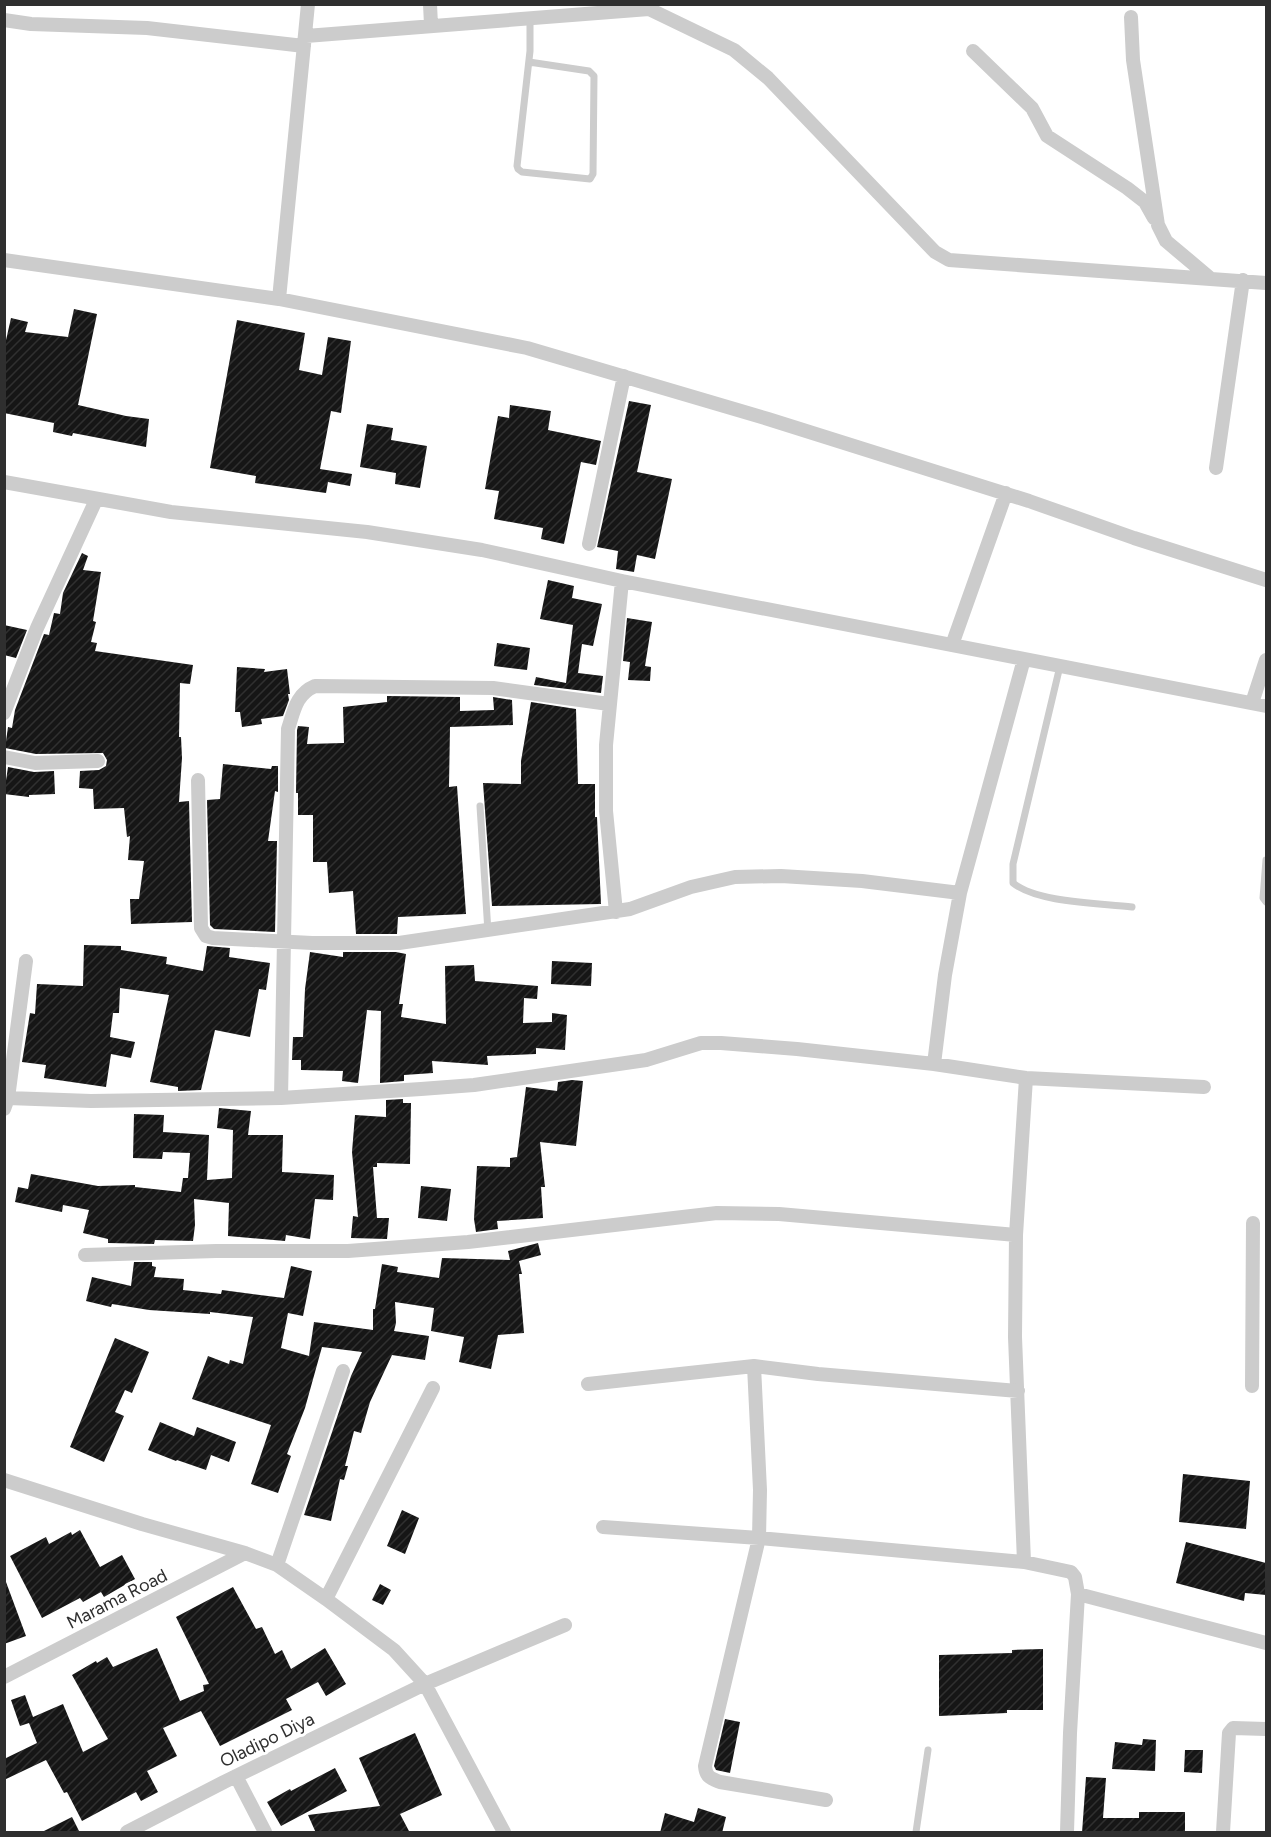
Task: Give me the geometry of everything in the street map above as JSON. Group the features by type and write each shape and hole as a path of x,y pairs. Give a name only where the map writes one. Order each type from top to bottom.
{"street":[{"path":"279,299 308,4"},
{"path":"430,4 432,25"},
{"path":"4,20 31,24 147,28 305,41 432,25 650,7 734,50 768,78 935,252 949,260 1266,283"},
{"path":"1131,17 1133,60 1158,225"},
{"path":"973,51 1032,108 1047,136 1145,202 1166,241 1210,278"},
{"path":"4,260 279,299 527,348 1006,494 1266,580"},
{"path":"1216,468 1243,280"},
{"path":"589,544 624,376"},
{"path":"4,482 171,512 367,532 482,550 622,581 1266,706"},
{"path":"952,645 1006,494"},
{"path":"4,713 37,628 96,500"},
{"path":"616,912 606,811 606,745 622,581"},
{"path":"934,1064 945,975 960,894 1024,659"},
{"path":"1252,703 1266,660"},
{"path":"281,1098 288,729 297,699 305,690 315,686 493,688 609,704"},
{"path":"4,757 35,763 98,761"},
{"path":"198,780 201,928 206,936 213,938 312,943 399,943 616,912 691,887 735,877 781,876 862,881 960,894"},
{"path":"26,961 6,1103 281,1098 474,1085 646,1060 701,1043 797,1049 934,1064 1026,1078 1204,1087"},
{"path":"1024,1562 1015,1337 1016,1235 1026,1078"},
{"path":"85,1255 216,1251 348,1251 468,1242 717,1213 779,1214 1016,1235"},
{"path":"1252,1386 1260,1293 1253,1222"},
{"path":"588,1384 754,1366 818,1374 1018,1391"},
{"path":"754,1366 760,1490 759,1538 705,1774 720,1782 826,1800"},
{"path":"277,1565 343,1371"},
{"path":"326,1599 433,1388"},
{"path":"4,1480 142,1524 245,1553 277,1565 326,1599 394,1650 425,1684 504,1833"},
{"path":"603,1527 759,1538 1024,1562 1071,1572 1078,1583 1078,1594 1070,1722 1067,1833"},
{"name":"Marama Road","path":"4,1677 245,1553"},
{"path":"1078,1594 1266,1643"},
{"name":"Oladipo Diya","path":"127,1833 236,1776 425,1684 566,1625"},
{"path":"1223,1833 1229,1733 1233,1728 1266,1729"},
{"path":"236,1776 265,1833"}],"lane":[{"path":"529,62 589,71 594,76 593,174 590,179 522,172 518,169 529,62 530,18"},
{"path":"1060,666 1013,864 1013,883 1022,890 1039,896 1132,907"},
{"path":"480,806 488,932"},
{"path":"1266,860 1263,898 1266,902"},
{"path":"916,1833 928,1750"}],"building":[{"path":"74,309 97,314 78,405 149,419 146,447 73,433 72,436 53,432 54,423 4,413 4,349 11,318 28,322 25,332 68,337"},
{"path":"237,320 305,333 299,370 322,375 328,337 351,341 341,413 331,411 320,469 352,474 350,486 328,482 326,493 255,483 256,476 210,468"},
{"path":"629,401 651,405 637,472 672,479 655,559 637,555 634,572 616,569 618,551 597,547"},
{"path":"510,405 551,411 548,430 601,441 596,465 581,462 564,544 541,539 543,528 494,519 499,491 485,489 498,416 509,418"},
{"path":"367,424 393,428 391,440 427,446 420,488 395,484 396,473 360,467"},
{"path":"82,553 88,556 83,570 101,572 93,621 96,622 91,642 97,643 95,651 193,665 190,684 180,683 179,737 181,737 182,758 179,802 189,801 192,922 131,924 130,899 139,899 144,861 128,860 130,836 127,837 124,808 94,809 93,789 79,788 80,771 99,770 106,766 107,760 103,753 36,754 5,748 8,727 12,728 15,710 44,634 49,635 54,613 60,614 63,593"},
{"path":"548,580 574,586 572,598 602,604 593,646 582,644 578,673 603,676 601,693 534,685 536,677 566,683 573,625 540,619"},
{"path":"627,618 652,622 645,666 651,667 650,681 628,680 630,662 623,661"},
{"path":"4,625 27,630 16,658 4,655"},
{"path":"497,643 530,648 527,670 494,666"},
{"path":"237,667 265,669 264,672 287,669 290,694 288,694 289,700 283,716 261,719 262,724 242,727 240,712 235,712"},
{"path":"387,696 460,697 460,711 494,710 493,697 512,700 513,725 450,727 449,787 457,786 466,914 398,917 397,934 356,934 353,891 329,893 327,862 313,862 313,815 298,815 297,730 298,726 309,727 307,744 344,743 343,707 387,702"},
{"path":"531,702 576,709 578,784 595,784 601,904 492,906 483,783 521,784 521,761"},
{"path":"223,764 271,769 272,766 278,766 278,792 275,791 268,841 277,841 275,932 214,929 210,925 207,800 220,799"},
{"path":"8,767 34,772 54,771 55,794 29,795 29,797 4,794"},
{"path":"84,945 121,946 121,950 167,957 166,964 203,971 207,946 230,948 229,957 270,963 266,990 259,989 250,1037 215,1030 201,1090 178,1091 178,1087 150,1082 169,995 120,988 119,1013 113,1013 110,1037 135,1042 131,1058 111,1054 106,1087 44,1078 46,1065 22,1062 30,1013 35,1014 37,984 83,986"},
{"path":"310,952 343,957 343,952 406,954 399,1004 403,1004 401,1017 446,1024 445,966 474,965 475,981 538,986 537,999 524,998 523,1023 552,1022 552,1013 567,1015 565,1050 536,1048 536,1054 487,1056 488,1065 432,1061 433,1073 404,1075 404,1081 380,1083 381,1011 367,1010 358,1083 342,1081 343,1071 301,1070 301,1060 292,1060 293,1037 303,1037 305,989"},
{"path":"552,961 592,963 591,986 551,984"},
{"path":"583,1081 576,1146 540,1142 545,1187 541,1187 543,1218 497,1221 498,1229 476,1232 474,1219 477,1166 510,1167 510,1158 517,1157 526,1087 557,1091 558,1082"},
{"path":"403,1099 403,1103 411,1103 410,1164 377,1163 377,1167 373,1167 377,1218 389,1218 387,1239 351,1238 353,1216 358,1217 352,1152 355,1115 386,1117 386,1100"},
{"path":"219,1108 251,1111 248,1135 283,1135 282,1172 334,1175 333,1200 315,1199 310,1239 286,1235 285,1241 228,1236 229,1203 194,1199 193,1241 155,1240 154,1244 108,1243 108,1239 83,1233 89,1210 63,1205 62,1212 15,1202 18,1187 28,1189 31,1174 98,1186 135,1185 135,1187 181,1192 183,1178 188,1178 190,1153 163,1152 162,1159 133,1158 134,1114 164,1115 163,1132 209,1135 207,1180 232,1178 233,1130 217,1128"},
{"path":"421,1186 451,1189 447,1221 418,1218"},
{"path":"538,1243 541,1255 519,1261 522,1274 519,1274 524,1333 498,1335 491,1369 459,1362 464,1337 431,1331 434,1308 395,1302 394,1331 429,1336 425,1360 392,1355 370,1402 361,1433 354,1431 345,1466 348,1466 344,1480 340,1479 331,1521 304,1515 351,1376 362,1352 322,1347 305,1408 287,1454 291,1456 278,1493 251,1484 271,1425 192,1399 208,1356 229,1364 230,1360 243,1364 253,1317 210,1312 210,1314 149,1310 112,1304 111,1307 86,1301 92,1277 131,1286 134,1262 152,1262 152,1266 156,1267 154,1277 184,1279 183,1290 221,1294 222,1290 284,1298 291,1266 312,1271 303,1316 288,1313 281,1348 309,1356 314,1322 373,1330 373,1309 375,1309 382,1264 398,1267 397,1272 439,1278 442,1258 510,1260 508,1251"},
{"path":"115,1338 149,1352 132,1393 125,1390 115,1412 124,1416 104,1462 70,1447"},
{"path":"160,1422 194,1436 197,1427 236,1442 229,1462 211,1455 206,1470 148,1450"},
{"path":"1183,1474 1250,1481 1246,1529 1179,1522"},
{"path":"402,1510 419,1518 405,1554 387,1546"},
{"path":"80,1530 100,1567 122,1555 135,1579 104,1597 101,1592 83,1602 80,1598 42,1618 10,1556 46,1537 49,1544 71,1532 72,1535"},
{"path":"1186,1542 1266,1563 1266,1595 1245,1593 1244,1601 1176,1583"},
{"path":"4,1582 6,1582 26,1636 4,1644"},
{"path":"380,1584 391,1590 383,1605 372,1600"},
{"path":"233,1587 256,1629 262,1627 275,1654 282,1650 291,1669 325,1648 346,1684 326,1696 318,1682 286,1699 292,1710 220,1746 201,1711 163,1728 177,1756 147,1771 158,1792 141,1801 136,1792 82,1821 67,1792 64,1793 46,1760 4,1780 4,1759 37,1743 29,1723 20,1726 11,1700 25,1695 33,1717 63,1704 83,1752 108,1739 72,1675 96,1661 97,1663 107,1657 113,1667 157,1648 180,1701 204,1691 203,1685 209,1684 176,1617"},
{"path":"1043,1649 1043,1710 1007,1710 1007,1713 939,1716 939,1655 1012,1653 1012,1650"},
{"path":"725,1719 740,1722 730,1773 716,1770 714,1766"},
{"path":"415,1733 442,1795 400,1814 410,1833 316,1833 308,1815 380,1806 359,1758"},
{"path":"1143,1739 1156,1740 1155,1771 1112,1769 1115,1742 1142,1745"},
{"path":"1185,1750 1203,1750 1202,1773 1184,1772"},
{"path":"335,1768 347,1791 281,1826 267,1802"},
{"path":"1086,1777 1106,1778 1103,1818 1139,1818 1139,1812 1185,1812 1185,1833 1082,1833"},
{"path":"698,1808 726,1817 722,1833 660,1833 665,1813 694,1822"},
{"path":"72,1817 80,1833 40,1833"}]}
